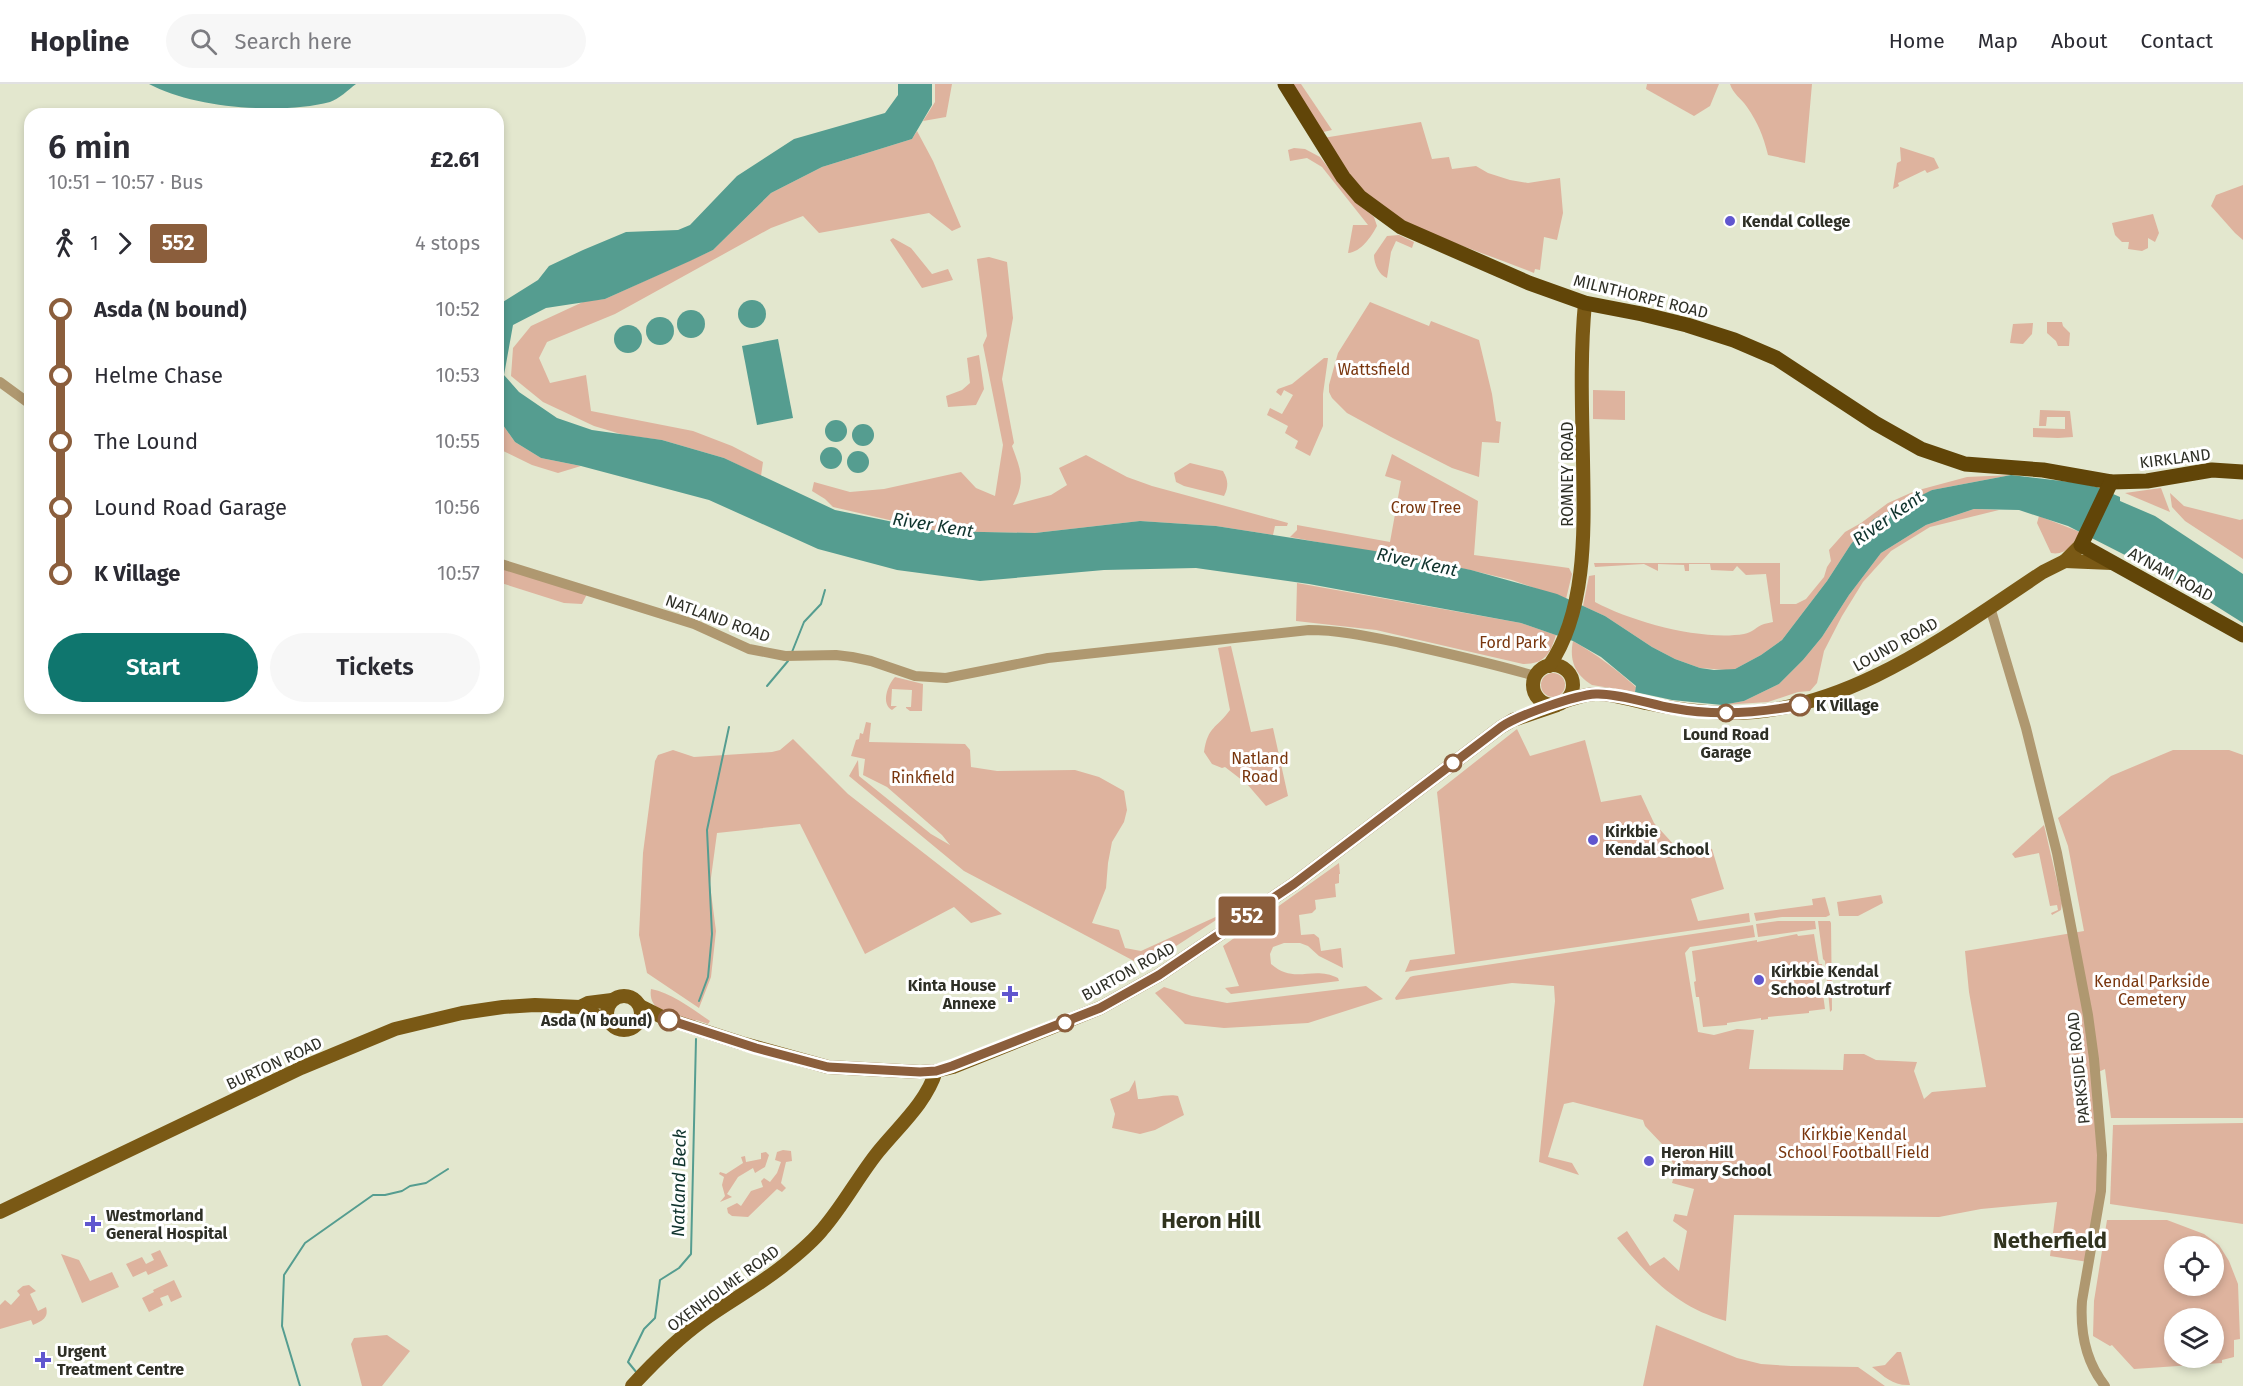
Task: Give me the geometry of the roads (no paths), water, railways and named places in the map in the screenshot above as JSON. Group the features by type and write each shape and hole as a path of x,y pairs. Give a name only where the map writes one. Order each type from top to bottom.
{"highway":[{"name":"MILNTHORPE ROAD","path":"1285,84 1342,177 1360,198 1377,212 1418,236 1529,283 1585,303 1687,325 1734,340 1776,358 1875,423 1922,449 1965,464 2043,470 2108,486"},
{"name":"KIRKLAND","path":"2108,486 2212,471 2243,472"},
{"path":"2083,540 2108,486"},
{"name":"AYNAM ROAD","path":"2083,540 2112,563 2148,580 2243,635"}],"main road":[{"name":"ROMNEY ROAD","path":"1558,655 1578,590 1582,561 1584,521 1582,337 1585,303"},
{"name":"LOUND ROAD","path":"1561,703 1596,694 1698,712 1770,711 1800,705 1874,678 2043,572 2065,561 2083,540"},
{"name":"AYNAM ROAD","path":"2065,561 2112,563"},
{"name":"LOUND ROAD","path":"1558,655 1560,666 1596,694"},
{"path":"1558,655 1538,671 1535,676 1534,692 1545,704 1561,703 1572,691 1570,676"},
{"name":"BURTON ROAD","path":"1513,720 1534,692"},
{"name":"BURTON ROAD","path":"640,1006 664,1018 756,1048 828,1067 902,1072 936,1071 967,1061 1100,1008 1159,975 1294,884 1501,727 1513,720 1561,703"},
{"path":"638,1024 641,1015 640,1006 636,1000 627,996 612,1000 607,1010 608,1022 620,1030 630,1030 638,1024 664,1018"},
{"name":"BURTON ROAD","path":"0,1212 311,1063 395,1029 462,1013 503,1007 580,1007 588,1003 612,1000"},
{"name":"BURTON ROAD","path":"580,1007 608,1022"},
{"name":"OXENHOLME ROAD","path":"632,1386 681,1336 756,1287 822,1231 876,1154 924,1098 931,1088 936,1071"}],"street":[{"path":"0,382 24,400"},
{"name":"NATLAND ROAD","path":"504,565 694,624 749,649 790,656 852,657 915,676 946,678 1076,654 1236,636 1325,630 1430,649 1535,676"},
{"name":"PARKSIDE ROAD","path":"1990,607 2005,652 2049,818 2088,1015 2102,1155 2101,1191 2081,1318 2082,1335 2088,1354 2105,1386"}],"water":[{"path":"149,84 356,84 330,102 310,106 263,108 213,104 189,99"},
{"path":"898,84 932,84 932,105 912,139 822,167 771,193 713,250 690,261 605,299 546,308 513,325 504,375 504,301 538,280 549,266 626,232 678,230 690,225 737,176 794,139 885,113 898,95"},
{"path":"752,300 762,304 766,314 762,324 752,328 742,324 738,314 742,304"},
{"path":"691,310 701,314 705,324 701,334 691,338 681,334 677,324 681,314"},
{"path":"660,317 670,321 674,331 670,341 660,345 650,341 646,331 650,321"},
{"path":"628,325 638,329 642,339 638,349 628,353 618,349 614,339 618,329"},
{"path":"778,339 793,418 757,425 742,346"},
{"name":"River Kent","path":"504,375 519,392 557,418 592,430 662,440 724,458 835,510 937,531 1035,533 1140,521 1216,526 1394,554 1471,570 1557,594 1605,616 1652,647 1675,659 1700,668 1714,670 1735,669 1782,640 1827,581 1851,544 1874,519 1932,490 2011,475 2097,487 2120,497 2120,501 2155,516 2243,574 2243,623 2178,582 2068,526 2019,510 1974,509 1926,525 1881,553 1849,595 1822,637 1779,684 1744,701 1722,705 1672,700 1635,692 1636,686 1601,657 1573,641 1521,623 1309,584 1196,568 1104,570 980,581 897,570 818,549 709,500 581,466 541,458 515,442 504,426"},
{"path":"836,420 844,423 847,431 844,439 836,442 828,439 825,431 828,423"},
{"path":"863,424 871,427 874,435 871,443 863,446 855,443 852,435 855,427"},
{"path":"831,447 839,450 842,458 839,466 831,469 823,466 820,458 823,450"},
{"path":"858,451 866,454 869,462 866,470 858,473 850,470 847,462 850,454"}],"waterway":[{"name":"Natland Beck","path":"792,652 804,622 821,604 825,590"},
{"name":"Natland Beck","path":"767,686 788,661"},
{"name":"Natland Beck","path":"699,1001 708,977 712,934 707,830 729,727"},
{"name":"Natland Beck","path":"637,1373 628,1362 644,1329 655,1318 660,1280 679,1268 691,1254 696,1039"},
{"path":"300,1386 282,1326 284,1275 305,1243 373,1195 385,1195 426,1183 448,1169"}],"place":[{"name":"Kendal College","path":"1730,221"},
{"name":"K Village","path":"1800,705"},
{"name":"Lound Road Garage","path":"1726,713"},
{"name":"Kirkbie Kendal School","path":"1593,840"},
{"name":"Kirkbie Kendal School Astroturf","path":"1759,980"},
{"name":"Kinta House Annexe","path":"1010,994"},
{"name":"Asda (N bound)","path":"669,1020"},
{"name":"Heron Hill Primary School","path":"1649,1161"},
{"name":"Westmorland General Hospital","path":"93,1224"},
{"name":"Urgent Treatment Centre","path":"43,1360"}],"district":[{"name":"Heron Hill","path":"1211,1220"},
{"name":"Netherfield","path":"2050,1240"}],"park label":[{"name":"Wattsfield","path":"1374,369"},
{"name":"Crow Tree","path":"1426,507"},
{"name":"Ford Park","path":"1513,642"},
{"name":"Natland Road","path":"1260,767"},
{"name":"Rinkfield","path":"923,777"},
{"name":"Kendal Parkside Cemetery","path":"2152,990"},
{"name":"Kirkbie Kendal School Football Field","path":"1854,1143"}]}
